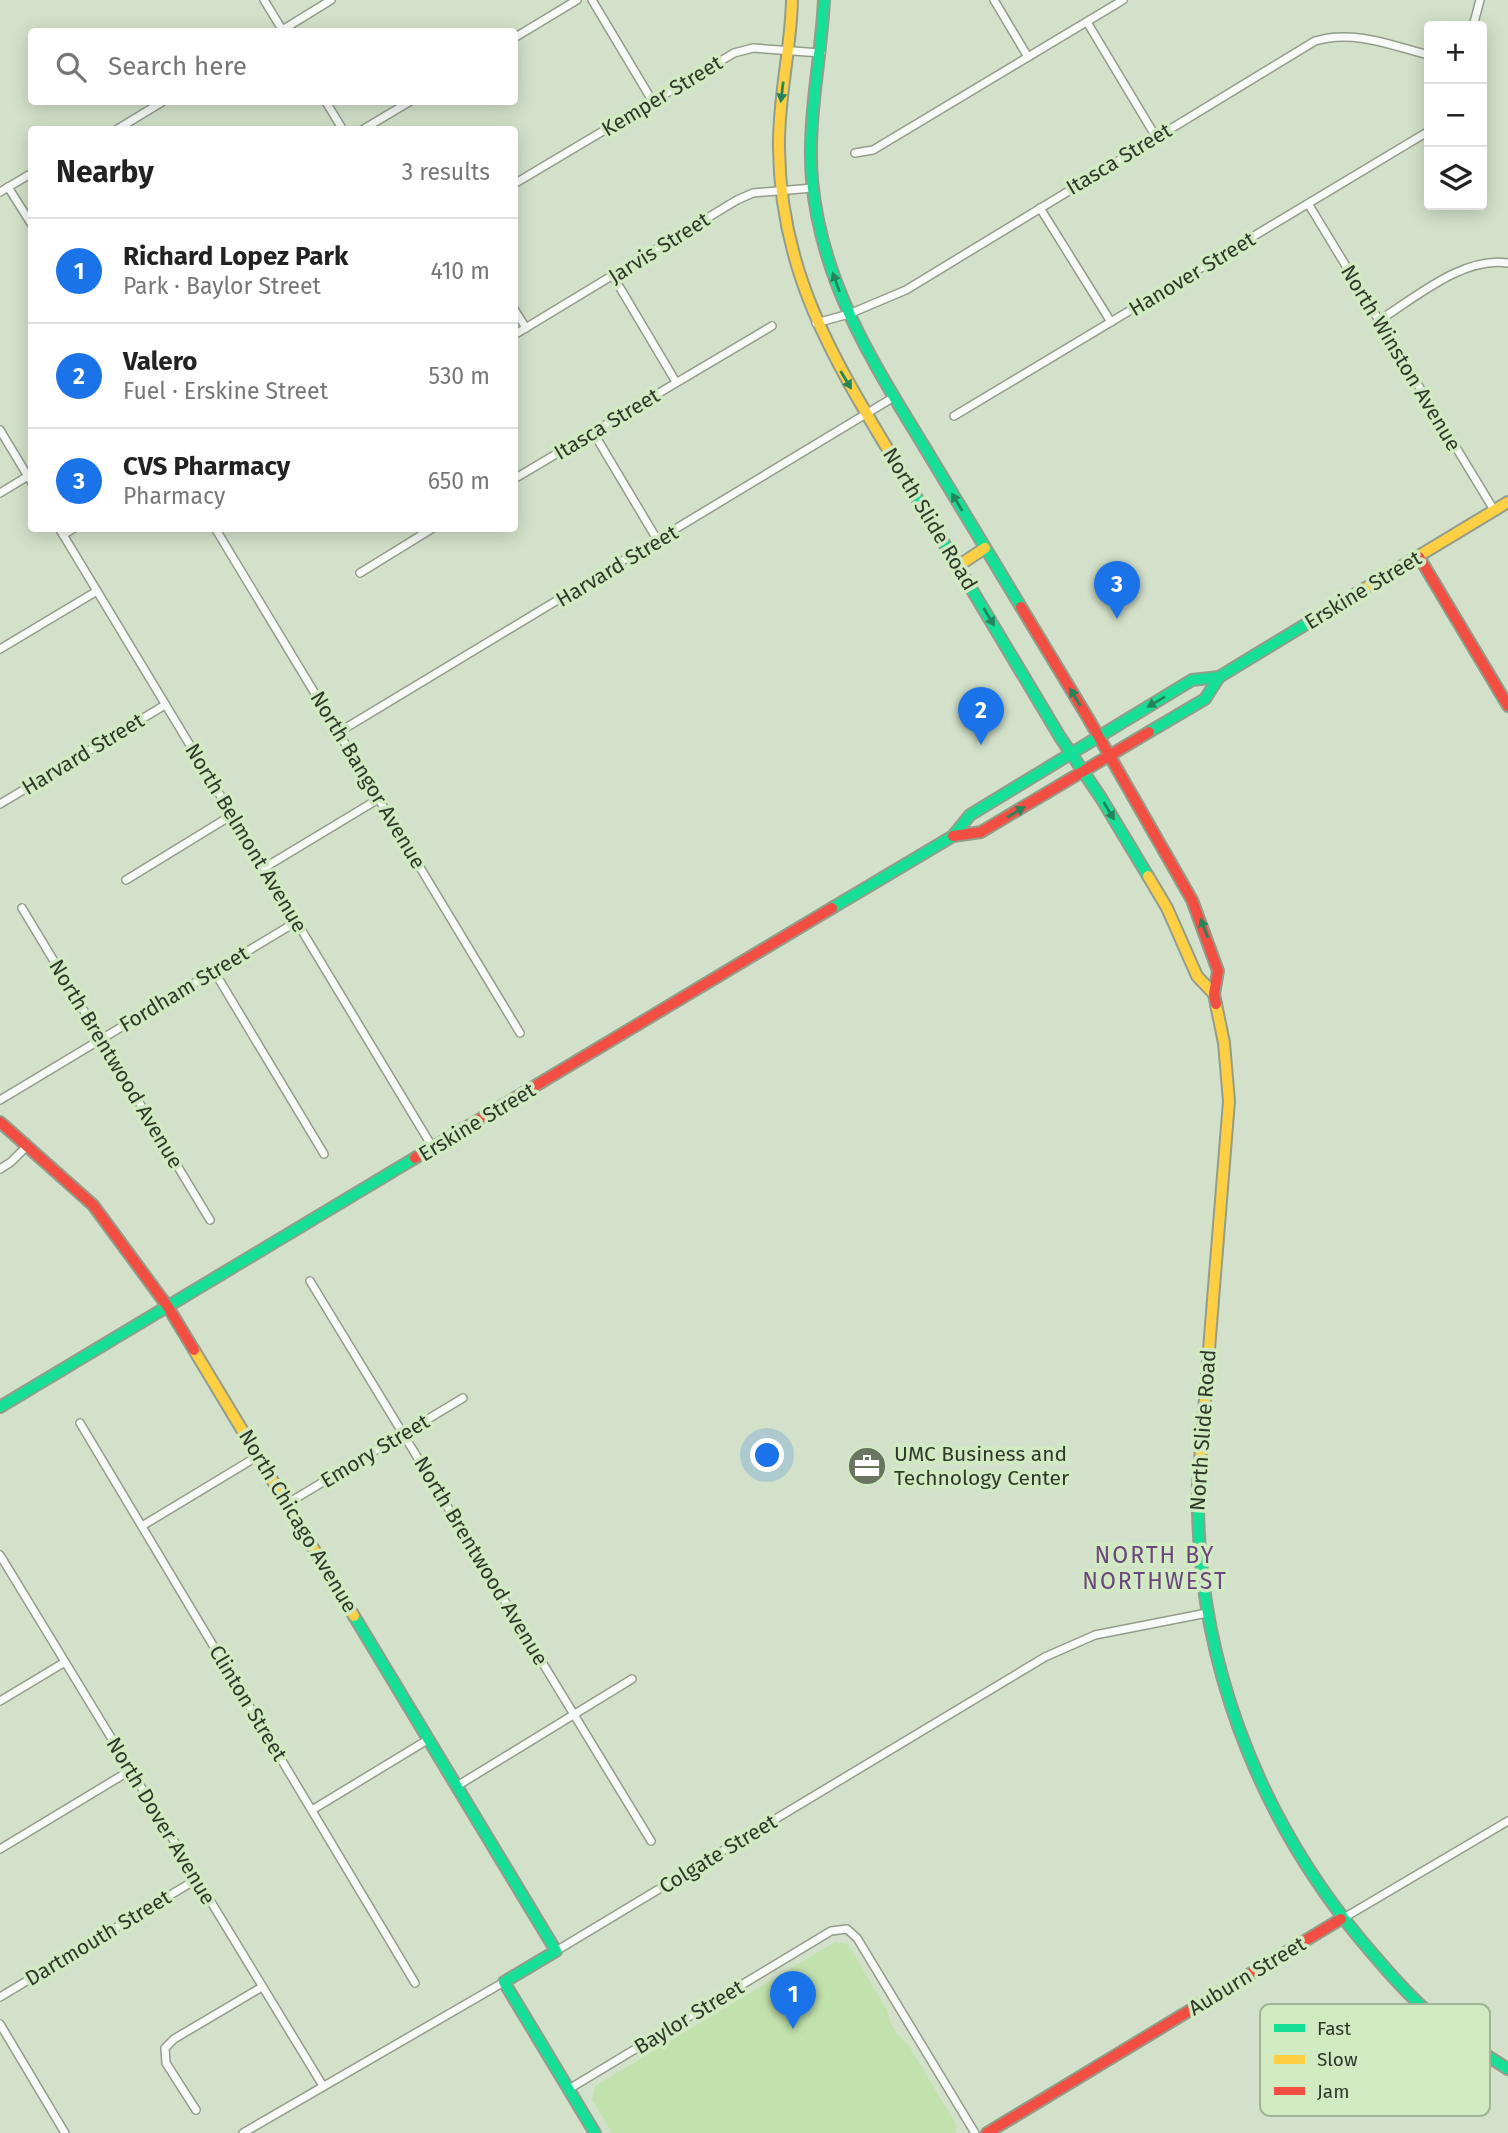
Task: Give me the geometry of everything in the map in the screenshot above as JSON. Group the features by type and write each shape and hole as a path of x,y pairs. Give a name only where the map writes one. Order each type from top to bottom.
{"main road":[{"name":"North Slide Road","path":"792,0 778,143 781,191 794,260 816,323 832,356 1167,908 1197,976 1214,994"},
{"name":"North Slide Road","path":"824,0 821,54 811,121 813,188 822,239 849,314 867,353 1178,873 1199,916 1218,971 1214,994 1224,1043 1229,1101 1200,1448 1197,1525 1214,1652 1229,1706 1251,1766 1276,1820 1310,1877 1342,1919 1421,2004"},
{"name":"Erskine Street","path":"0,1407 953,836 970,814 1192,680 1219,677 1508,502"},
{"path":"958,566 985,548"},
{"path":"1419,556 1508,706"},
{"name":"Erskine Street","path":"953,836 981,832 1205,699 1219,677"},
{"name":"North Chicago Avenue","path":"0,1122 93,1205 168,1307 556,1951"},
{"name":"Auburn Street","path":"987,2133 1342,1919"},
{"name":"Colgate Street","path":"504,1982 556,1951"},
{"path":"504,1982 595,2133"},
{"name":"North Slide Road","path":"1490,2056 1508,2069"}],"street":[{"path":"264,0 279,28"},
{"path":"286,28 331,0"},
{"path":"518,36 577,0"},
{"path":"592,0 653,102"},
{"path":"994,0 1028,57"},
{"path":"855,153 873,150 1123,0"},
{"path":"1474,21 1480,0"},
{"path":"1087,22 1156,137"},
{"name":"Itasca Street","path":"816,323 849,314 906,290 1302,48 1330,37 1350,36 1424,54"},
{"name":"Kemper Street","path":"518,182 734,53 753,48 821,54"},
{"path":"123,126 157,105"},
{"path":"328,105 341,126"},
{"path":"369,126 404,105"},
{"name":"Hanover Street","path":"954,416 1424,134"},
{"path":"0,192 28,175"},
{"path":"8,187 28,219"},
{"name":"Jarvis Street","path":"518,333 737,200 753,193 813,188"},
{"name":"North Winston Avenue","path":"1309,205 1494,510"},
{"path":"1040,208 1111,322"},
{"path":"1378,321 1460,270 1482,263 1508,263"},
{"path":"613,276 676,382"},
{"path":"518,315 526,328"},
{"name":"Itasca Street","path":"518,477 772,326"},
{"name":"Harvard Street","path":"340,732 894,397"},
{"path":"0,430 28,477"},
{"path":"593,432 658,541"},
{"path":"0,493 28,481"},
{"name":"North Belmont Avenue","path":"61,532 433,1148"},
{"name":"North Bangor Avenue","path":"217,532 520,1033"},
{"path":"360,573 427,532"},
{"path":"0,649 97,591"},
{"name":"Harvard Street","path":"0,804 166,705"},
{"path":"264,868 380,798"},
{"path":"126,880 232,815"},
{"name":"North Brentwood Avenue","path":"22,908 210,1220"},
{"name":"Fordham Street","path":"0,1100 296,922"},
{"path":"214,971 324,1154"},
{"path":"0,1169 11,1163 26,1147"},
{"name":"North Brentwood Avenue","path":"310,1281 651,1841"},
{"name":"Emory Street","path":"288,1503 463,1398"},
{"name":"Clinton Street","path":"80,1423 415,1983"},
{"path":"142,1526 258,1456"},
{"name":"North Dover Avenue","path":"0,1555 323,2086"},
{"name":"Colgate Street","path":"556,1951 1054,1653 1095,1635 1207,1613"},
{"path":"0,1701 65,1662"},
{"path":"457,1786 632,1679"},
{"path":"312,1810 429,1739"},
{"path":"0,1849 131,1770"},
{"name":"Auburn Street","path":"1342,1919 1508,1821"},
{"name":"Dartmouth Street","path":"0,1997 197,1879"},
{"name":"Baylor Street","path":"569,2090 831,1931 847,1929 857,1938 975,2133"},
{"name":"Colgate Street","path":"243,2133 504,1982"},
{"path":"195,2110 166,2063 165,2048 174,2039 262,1987"},
{"path":"0,2024 65,2133"}],"green space":[{"path":"835,1942 848,1944 887,2010 894,2029 908,2044 957,2126 955,2133 612,2133 592,2100 595,2086"}],"traffic: fast":[{"path":"824,0 811,157 817,217 826,252 837,285 867,350 1021,607"},
{"path":"896,463 1060,737 1148,876"},
{"path":"832,908 953,836 970,815 1192,680 1219,677 1321,615"},
{"path":"1149,732 1205,699 1219,677"},
{"path":"0,1407 415,1158"},
{"path":"1198,1486 1200,1548 1207,1609 1220,1669 1239,1728 1262,1784 1290,1839 1323,1891 1361,1940 1420,2004"},
{"path":"354,1616 556,1951 504,1982 595,2133"},
{"path":"1490,2058 1508,2069"}],"traffic: slow":[{"path":"792,0 779,129 782,193 789,235 800,275 832,351 896,463"},
{"path":"1321,615 1508,502"},
{"path":"958,566 985,548"},
{"path":"1148,876 1167,908 1197,976 1214,994"},
{"path":"1198,1486 1229,1101 1224,1043 1216,1004"},
{"path":"194,1350 354,1616"}],"traffic: jam":[{"path":"1419,557 1508,706"},
{"path":"1021,607 1192,900 1218,971 1214,994 1216,1004"},
{"path":"953,836 981,832 1149,732"},
{"path":"415,1158 832,908"},
{"path":"0,1122 93,1205 168,1307 194,1350"},
{"path":"987,2133 1341,1919"}],"place":[{"name":"CVS Pharmacy","path":"1117,619"},
{"name":"Valero","path":"981,745"},
{"name":"UMC Business and Technology Center","path":"867,1466"},
{"name":"Richard Lopez Park","path":"793,2029"}],"district":[{"name":"NORTH BY NORTHWEST","path":"1155,1568"}]}
